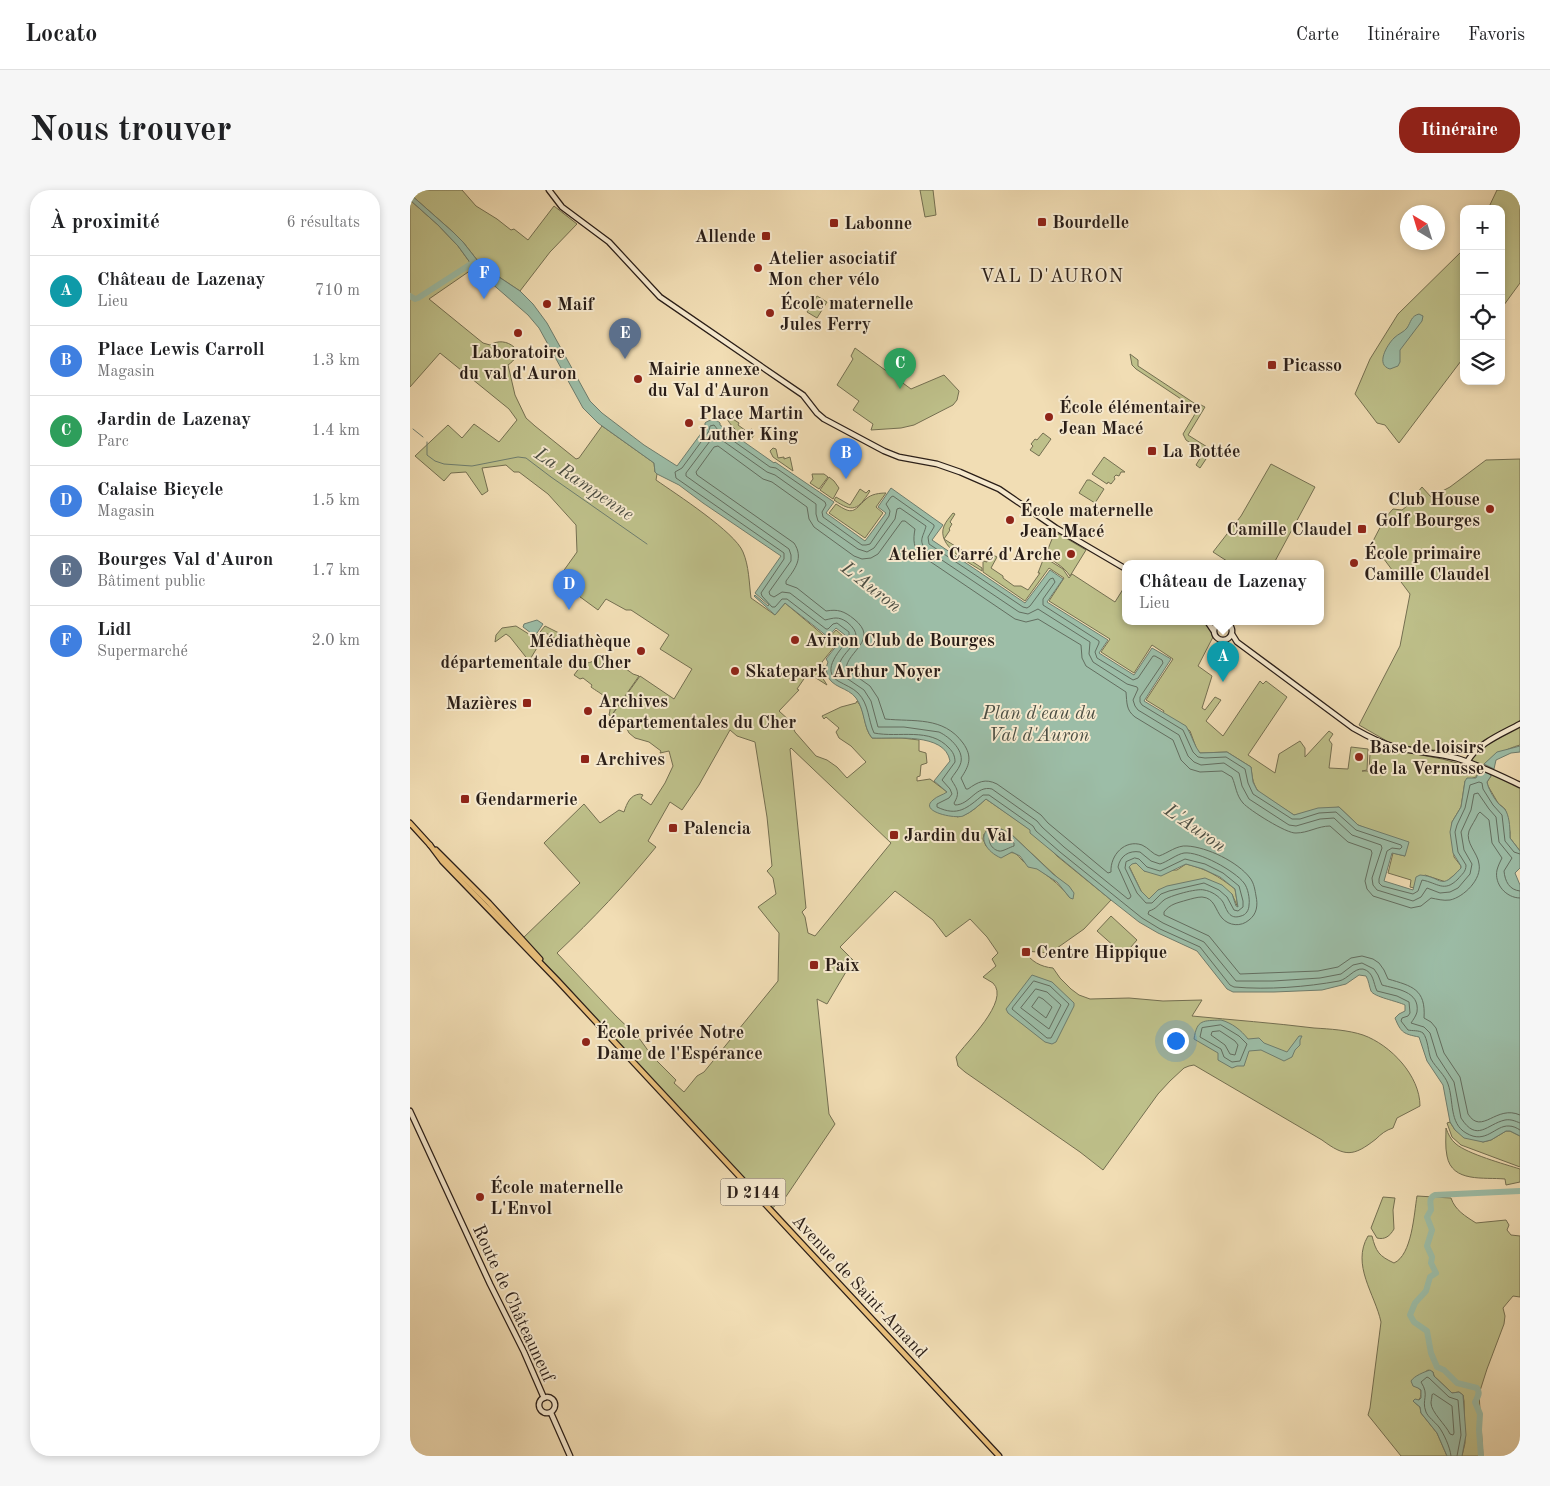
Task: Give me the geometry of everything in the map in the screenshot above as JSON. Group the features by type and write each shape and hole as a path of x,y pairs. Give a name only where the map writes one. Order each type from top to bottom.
{"main road":[{"name":"Avenue de Saint-Amand","path":"410,824 489,902 503,921 558,981 999,1456"},
{"name":"Avenue de Saint-Amand","path":"430,844 440,859 484,907 503,921"},
{"path":"484,907 489,902"}],"street":[{"path":"549,190 562,207 608,242 660,296 803,395 817,412 832,423 899,457 937,464 999,489 1056,528 1122,567"},
{"path":"1211,625 1214,630"},
{"path":"1217,625 1214,630 1214,636 1217,639 1237,642"},
{"path":"1229,625 1237,642 1366,736 1396,747 1443,755 1467,762 1520,785"},
{"path":"1227,640 1232,634"},
{"path":"1467,762 1474,752 1520,724"},
{"name":"Route de Châteauneuf","path":"410,1110 544,1398"},
{"name":"Route de Châteauneuf","path":"544,1398 551,1398 555,1402 556,1407 551,1413 543,1413 540,1409 540,1401 544,1398"},
{"name":"Route de Châteauneuf","path":"551,1413 570,1456"}],"shaded area":[{"path":"410,190 462,190 476,206 511,230 514,229 528,240 554,206 577,224 550,252 520,291 481,265 453,232 410,194"},
{"path":"920,190 933,190 936,215 925,217"},
{"path":"1497,190 1520,190 1520,283 1505,304 1505,205 1490,205"},
{"path":"410,200 458,246 474,268 429,299 483,343 490,345 502,342 514,347 515,357 508,365 515,395 526,418 576,459 579,458 602,426 654,463 657,474 656,480 717,524 738,544 743,552 746,563 751,598 775,615 785,603 828,639 836,630 843,636 822,662 825,675 822,677 827,685 808,673 797,689 799,690 779,711 790,721 795,732 816,756 827,760 837,767 847,778 866,762 851,746 839,738 836,732 839,728 822,716 857,701 872,738 919,740 919,751 926,753 927,763 921,765 920,776 917,777 917,781 930,779 947,792 957,817 969,813 986,799 1031,830 1057,856 1111,900 1084,929 1050,953 1025,951 1033,961 1053,968 1071,989 1079,995 1090,999 1202,1000 1192,1016 1339,1030 1363,1035 1384,1046 1402,1063 1415,1084 1420,1106 1397,1118 1393,1128 1384,1132 1368,1145 1355,1152 1343,1152 1194,1065 1189,1066 1184,1068 1158,1094 1103,1170 958,1066 956,1057 985,1021 992,1011 996,1000 997,991 993,983 983,977 996,966 992,959 998,953 987,937 970,919 946,937 933,920 895,891 840,947 853,960 827,1004 817,999 829,1114 835,1124 785,1198 771,1209 595,1022 522,939 580,883 544,843 584,804 600,823 619,810 624,812 629,800 634,796 643,795 641,798 651,805 673,766 669,751 660,753 661,751 649,742 635,738 629,733 625,725 612,715 640,676 674,699 692,669 660,649 669,635 631,610 626,610 606,599 598,610 557,580 577,552 576,525 548,494 519,472 514,472 506,465 482,468 488,491 482,495 466,472 451,473 444,481 415,456 448,425 462,438 474,424 499,442 517,420 509,409 440,353 410,387","holes":["730,730 737,736 755,742 767,817 772,866 767,871 773,878 776,894 758,907 779,933 778,981 704,1072 697,1076 684,1092 674,1083 676,1080 652,1056 639,1038 557,953 608,902 656,847 648,841 670,802 682,810 699,785","791,748 891,843 815,936 808,933 805,917 802,912 806,908","997,827 1011,834 1060,880 1070,898 1053,880 1028,865 1015,854 986,846 983,839 984,834"]},
{"path":"1460,253 1460,362 1399,443 1385,425 1377,423 1355,394 1370,359 1398,314"},
{"path":"817,296 827,302 817,318 807,312"},
{"path":"855,348 911,389 944,375 959,391 957,400 953,405 914,425 871,430 873,424 853,410 859,401 837,385 853,359 851,356"},
{"path":"1130,354 1138,360 1138,366 1197,405 1205,407 1188,435 1212,450 1200,468 1196,465 1204,452 1186,440 1183,434 1195,414 1184,401 1136,369 1132,365"},
{"path":"725,414 739,423 738,425 749,433 751,429 753,430 751,433 754,435 750,441 732,426"},
{"path":"1043,433 1051,439 1039,456 1030,450 1033,446 1031,444"},
{"path":"773,448 776,449 778,458 790,457 793,471 773,457 770,451"},
{"path":"1104,457 1125,472 1121,472 1119,476 1116,475 1111,484 1108,482 1107,484 1092,474"},
{"path":"1520,459 1520,721 1469,752 1433,750 1392,744 1359,725 1400,646 1410,594 1372,543 1385,518 1393,509 1402,510 1405,508 1422,487 1431,497 1450,487 1486,460"},
{"path":"1271,464 1315,487 1276,560 1225,560 1213,552 1241,516"},
{"path":"812,474 824,474 828,477 819,489 810,483 813,479"},
{"path":"829,477 839,488 833,499 820,490"},
{"path":"1087,480 1104,489 1095,503 1079,493"},
{"path":"860,489 866,493 870,491 855,508 846,507 834,500 836,497 850,505"},
{"path":"886,493 876,507 883,513 865,538 829,513 836,504 850,511 858,507 870,496"},
{"path":"953,513 955,514 950,522 952,524 950,530 944,539 944,526"},
{"path":"1054,534 1059,534 1086,550 1070,576 1046,554"},
{"path":"944,539 963,551 962,553 967,555 969,552 974,552 970,560 982,568 982,571 955,553"},
{"path":"991,554 997,557 991,568 1014,586 1021,586 1028,590 1040,573 1038,573 1043,560 1047,559 1063,569 1069,578 1072,574 1115,602 1122,591 1122,625 1209,626 1213,637 1198,666 1212,676 1202,708 1205,710 1215,697 1221,700 1206,721 1223,736 1260,681 1263,684 1266,681 1287,697 1248,755 1275,773 1279,754 1300,741 1305,748 1305,757 1329,731 1333,734 1329,740 1332,744 1329,768 1348,769 1351,747 1368,749 1367,770 1362,771 1369,771 1370,754 1372,751 1395,750 1480,769 1476,777 1465,781 1461,807 1452,822 1454,857 1461,866 1461,869 1446,882 1425,875 1415,883 1414,888 1410,887 1411,880 1388,873 1393,853 1405,856 1370,830 1358,825 1339,807 1294,815 1261,794 1252,778 1251,767 1227,752 1200,753 1190,731 1146,700 1173,659 1152,645 1134,673 1101,652 1110,639 1049,601 1064,578 1049,568 1025,601 983,572 983,561 987,562"},
{"path":"516,626 535,638 545,626 561,634 560,641 546,633 529,661 506,634 495,642 496,635 502,628"},
{"path":"607,655 633,674 639,676 611,716 609,715 610,704 605,697 591,687 592,685 583,678 580,679 574,675 583,663"},
{"path":"1520,724 1520,745 1499,754 1481,767 1467,762 1474,752"},
{"path":"1493,772 1520,785 1520,851 1510,838 1505,809 1498,803 1488,786 1487,782 1491,776 1490,774"},
{"path":"1132,863 1136,863 1144,871 1177,870 1186,864 1206,871 1235,889 1238,908 1232,894 1158,890 1149,900 1141,891 1129,866"},
{"path":"1111,916 1137,940 1124,955 1097,931"},
{"path":"1450,1122 1455,1130 1483,1142 1491,1140 1506,1131 1520,1136 1520,1167 1461,1145 1452,1137 1447,1123"},
{"path":"1446,1128 1453,1141 1462,1148 1520,1169 1520,1182 1506,1185 1505,1179 1470,1177 1455,1171 1450,1165 1447,1156"},
{"path":"1417,1196 1451,1198 1464,1215 1476,1223 1506,1220 1509,1225 1507,1230 1511,1235 1520,1236 1520,1297 1513,1296 1503,1308 1504,1324 1479,1394 1483,1456 1462,1456 1465,1443 1463,1395 1459,1392 1452,1393 1434,1376 1433,1372 1428,1370 1421,1375 1418,1388 1421,1390 1421,1396 1414,1402 1420,1407 1421,1413 1437,1433 1447,1456 1401,1456 1368,1415 1381,1322 1363,1269 1363,1247 1368,1236 1372,1236 1377,1250 1382,1256 1394,1263 1400,1259 1405,1252 1411,1233"},
{"path":"1383,1197 1395,1198 1393,1210 1394,1229 1387,1237 1377,1238 1371,1228"}],"water":[{"name":"Plan d'eau du Val d'Auron","path":"410,194 463,242 481,265 520,291 533,304 547,323 590,401 602,413 644,445 677,466 705,428 705,423 715,420 774,463 834,502 826,513 865,541 886,513 878,507 891,488 943,525 932,540 1025,603 1050,570 1063,579 1047,602 1108,640 1099,653 1134,675 1152,648 1171,659 1144,701 1186,726 1200,753 1227,752 1251,767 1253,782 1257,790 1294,815 1318,808 1339,807 1358,825 1409,842 1405,856 1392,853 1384,881 1413,890 1416,877 1420,875 1445,881 1449,880 1461,868 1453,853 1450,832 1452,822 1461,807 1467,778 1476,778 1480,770 1490,774 1491,776 1487,782 1488,787 1496,801 1506,811 1509,821 1510,838 1520,851 1520,868 1515,873 1520,885 1520,1136 1506,1131 1491,1140 1483,1142 1464,1138 1455,1130 1450,1122 1443,1085 1427,1061 1419,1037 1404,1032 1399,1027 1395,1018 1405,1011 1405,1005 1373,993 1366,976 1359,975 1346,984 1322,990 1233,992 1227,989 1197,951 1139,922 1030,833 1030,830 986,799 959,817 940,814 930,808 930,804 935,799 947,792 934,781 950,761 946,752 939,745 929,741 905,738 872,738 856,698 853,694 832,682 827,674 828,662 826,659 845,635 836,628 828,637 785,603 775,615 754,596 769,605 755,593 781,556 679,485 657,474 654,463 598,423 583,408 539,328 528,315 474,268 458,246 410,200","holes":["1136,863 1144,871 1161,876 1186,864 1203,869 1220,877 1235,889 1238,907 1232,894 1222,885 1205,878 1167,886 1158,890 1149,899 1141,891 1129,867"]},
{"path":"1419,314 1423,316 1422,321 1400,350 1398,366 1390,369 1386,367 1383,359 1388,345"},
{"path":"537,620 543,624 535,636 523,627 524,624"},
{"path":"1520,746 1520,752 1511,753 1496,760 1494,769 1484,764 1497,752"},
{"path":"991,826 1011,834 1053,874 1069,886 1074,893 1073,899 1057,882 1037,869 1028,867 1020,856 1012,852 1001,858 991,852 985,844 984,835"},
{"path":"1032,975 1052,982 1074,1003 1056,1042 1052,1044 1045,1042 1008,1013 1006,1009"},
{"path":"1221,1020 1236,1027 1248,1039 1259,1038 1264,1043 1287,1052 1299,1036 1302,1036 1300,1045 1292,1057 1284,1061 1261,1050 1249,1051 1244,1066 1232,1068 1218,1060 1218,1053 1194,1039 1199,1024 1205,1021"},
{"path":"1430,1370 1452,1393 1459,1392 1463,1395 1466,1435 1462,1456 1447,1456 1437,1433 1421,1413 1420,1407 1413,1401 1421,1398 1421,1390 1413,1386 1412,1379"}],"waterway":[{"path":"410,296 415,299 418,298 474,262"},
{"name":"La Rampenne","path":"413,429 423,437"},
{"name":"La Rampenne","path":"427,442 427,455 435,461 444,464 472,466 518,457 526,458 647,544"},
{"name":"La Rampenne","path":"1481,1456 1480,1414 1475,1402 1479,1392 1477,1388 1457,1383 1444,1370 1437,1367 1431,1353 1427,1331 1414,1322 1410,1315 1415,1303 1426,1291 1430,1277 1436,1273 1431,1263 1432,1257 1427,1246 1432,1230 1427,1217 1431,1210 1431,1198 1435,1195 1520,1191"}],"place":[{"name":"Bourdelle","path":"1042,222"},
{"name":"Labonne","path":"834,223"},
{"name":"Allende","path":"766,236"},
{"name":"Atelier asociatif Mon cher vélo","path":"758,268"},
{"name":"Lidl","path":"484,299"},
{"name":"Maif","path":"547,304"},
{"name":"École maternelle Jules Ferry","path":"770,313"},
{"name":"Laboratoire du val d'Auron","path":"518,333"},
{"name":"Bourges Val d'Auron","path":"625,359"},
{"name":"Picasso","path":"1272,365"},
{"name":"Mairie annexe du Val d'Auron","path":"638,379"},
{"name":"Jardin de Lazenay","path":"900,389"},
{"name":"École élémentaire Jean Macé","path":"1049,417"},
{"name":"Place Martin Luther King","path":"689,423"},
{"name":"La Rottée","path":"1152,451"},
{"name":"Place Lewis Carroll","path":"846,479"},
{"name":"Club House Golf Bourges","path":"1490,509"},
{"name":"École maternelle Jean Macé","path":"1010,520"},
{"name":"Camille Claudel","path":"1362,529"},
{"name":"Atelier Carré d'Arche","path":"1071,554"},
{"name":"École primaire Camille Claudel","path":"1354,563"},
{"name":"Calaise Bicycle","path":"569,610"},
{"name":"Aviron Club de Bourges","path":"795,640"},
{"name":"Médiathèque départementale du Cher","path":"641,651"},
{"name":"Skatepark Arthur Noyer","path":"735,671"},
{"name":"Château de Lazenay","path":"1223,682"},
{"name":"Mazières","path":"527,703"},
{"name":"Archives départementales du Cher","path":"588,711"},
{"name":"Base de loisirs de la Vernusse","path":"1359,757"},
{"name":"Archives","path":"585,759"},
{"name":"Gendarmerie","path":"465,799"},
{"name":"Palencia","path":"673,828"},
{"name":"Jardin du Val","path":"894,835"},
{"name":"Centre Hippique","path":"1026,952"},
{"name":"Paix","path":"814,965"},
{"name":"École privée Notre Dame de l'Espérance","path":"586,1042"},
{"name":"École maternelle L'Envol","path":"480,1197"}],"district":[{"name":"VAL D'AURON","path":"1052,275"}],"water label":[{"name":"L'Auron","path":"872,586"},
{"name":"L'Auron","path":"1196,827"}]}
